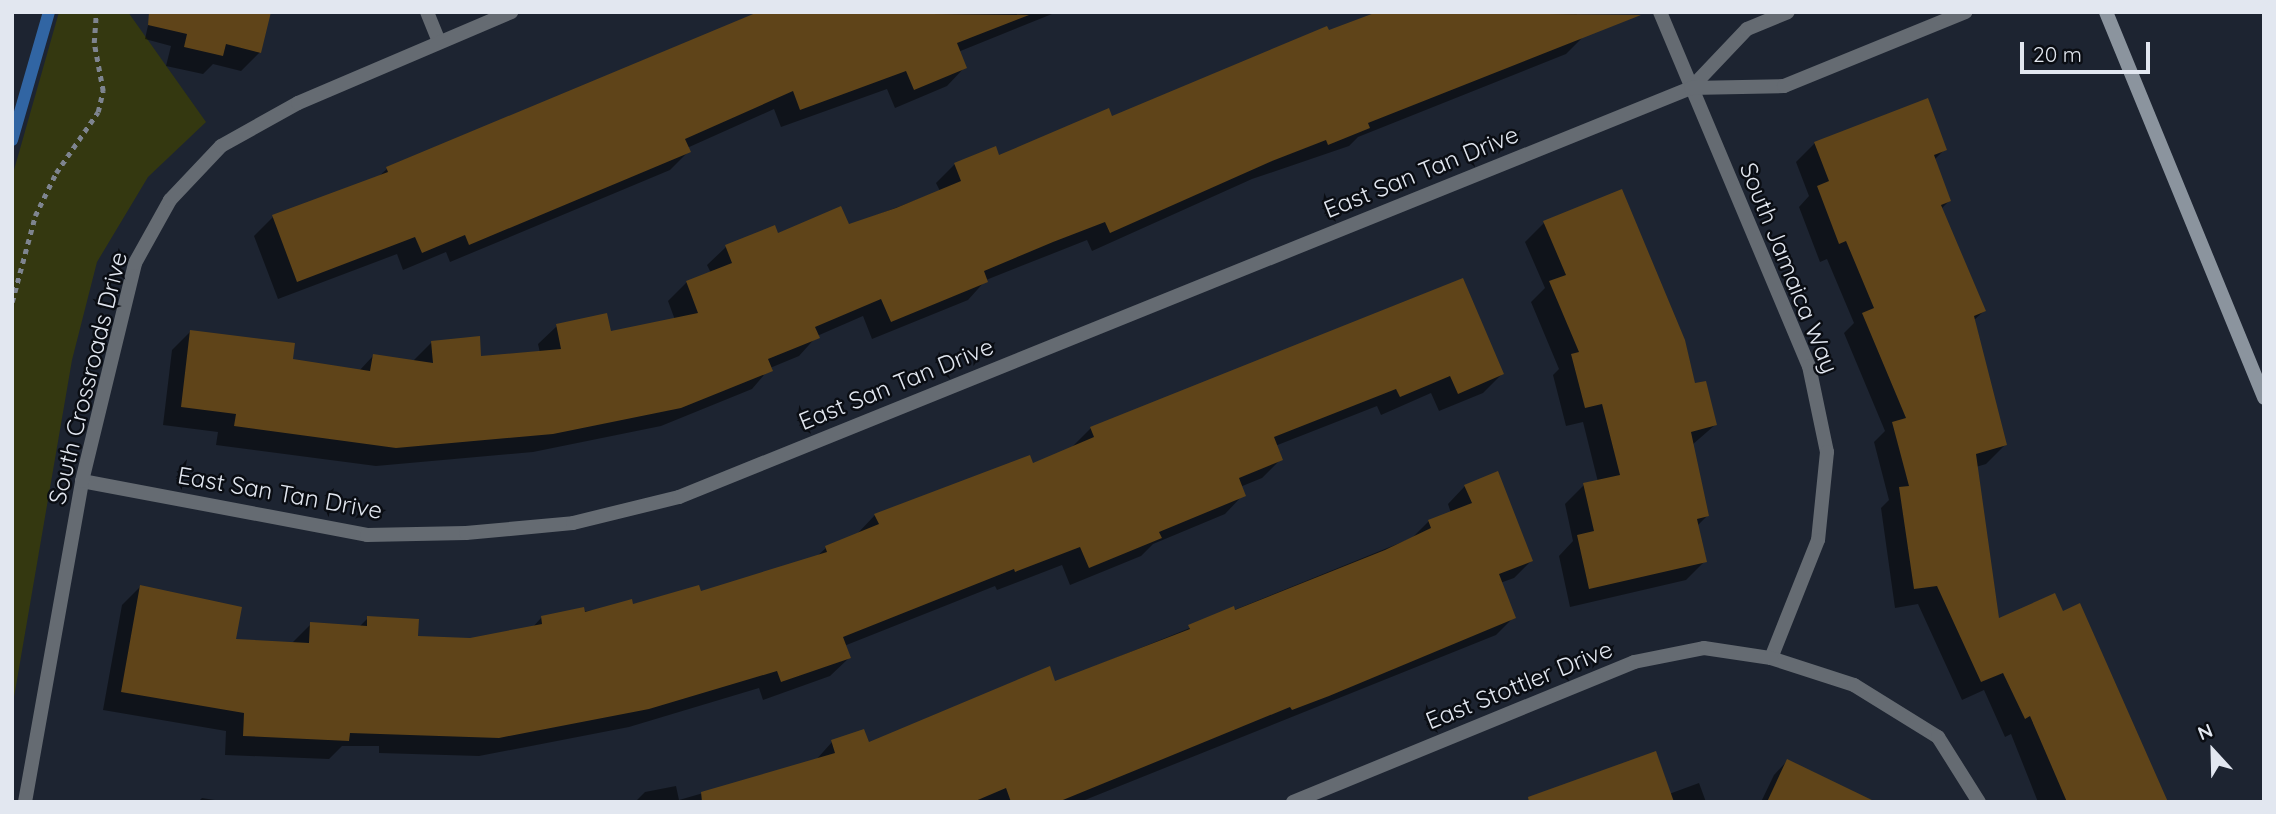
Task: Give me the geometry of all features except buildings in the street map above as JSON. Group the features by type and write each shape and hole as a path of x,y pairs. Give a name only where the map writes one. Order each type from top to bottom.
{"main road":[{"path":"2106,12 2264,398"}],"street":[{"path":"427,12 439,41"},
{"name":"South Crossroads Drive","path":"25,802 82,481 135,263 170,200 220,146 298,103 511,12"},
{"name":"South Jamaica Way","path":"1660,12 1809,366 1827,453 1818,540 1771,658"},
{"name":"East San Tan Drive","path":"1691,88 1747,29 1788,12"},
{"name":"East San Tan Drive","path":"82,481 367,535 466,533 573,523 679,496 1691,88 1784,86 1965,12"},
{"name":"East Stottler Drive","path":"1293,802 1634,662 1704,648 1771,658"},
{"path":"1771,658 1854,685 1938,737 1979,802"}],"path":[{"path":"12,302 35,216 56,173 98,112 103,91 94,43 96,12"}],"green space":[{"path":"59,12 128,12 206,122 148,177 97,262 72,360 12,709 12,177"}],"waterway":[{"path":"12,140 49,12"}]}
